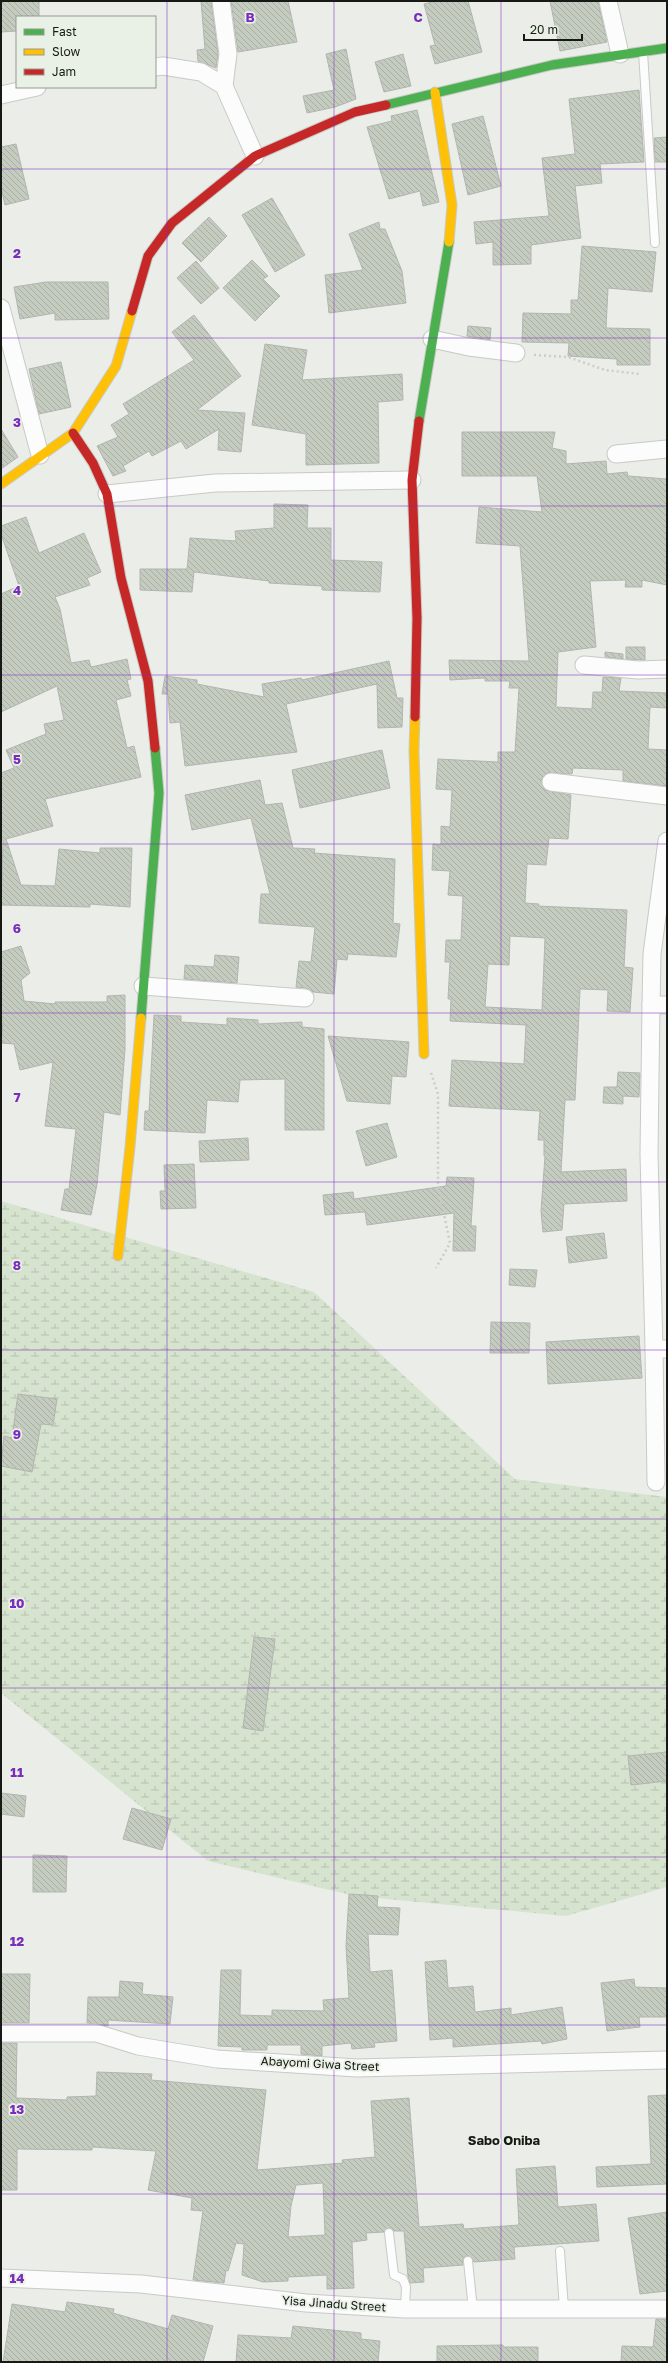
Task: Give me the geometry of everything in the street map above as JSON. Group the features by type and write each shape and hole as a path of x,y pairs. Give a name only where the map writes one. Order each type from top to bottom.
{"street":[{"path":"221,1 228,54 224,86 255,156"},
{"path":"608,1 620,54"},
{"path":"1,484 40,454 73,433 116,366 148,256 172,223 255,156 355,112 552,65 667,48"},
{"path":"156,67 163,66 201,72 224,86"},
{"path":"1,95 32,88"},
{"path":"424,1054 414,750 417,618 412,480 422,392 448,253 452,206 435,92"},
{"path":"1,308 40,454"},
{"path":"432,339 469,347 516,353"},
{"path":"73,433 93,463 107,494 121,578 148,681 159,793 130,1147 118,1256"},
{"path":"616,454 667,448"},
{"path":"107,494 215,483 412,480"},
{"path":"584,665 638,670 667,669"},
{"path":"551,782 667,796"},
{"path":"656,1482 660,1349 649,1154 659,1005 652,954 667,841"},
{"path":"143,986 305,998"},
{"name":"Abayomi Giwa Street","path":"1,2033 96,2033 138,2046 217,2059 357,2068 667,2060"},
{"name":"Yisa Jinadu Street","path":"1,2278 141,2284 306,2303 405,2309 667,2309"}],"lane":[{"path":"643,51 655,243"},
{"path":"389,2233 394,2275 403,2279 406,2287 405,2309"},
{"path":"560,2251 564,2310"},
{"path":"468,2261 473,2310"}],"path":[{"path":"516,353 568,357 605,370 639,374"},
{"path":"424,1054 438,1094 438,1186 450,1243 436,1268"}],"green space":[{"path":"1,1201 314,1292 515,1479 667,1497 667,1887 566,1916 355,1896 208,1861 1,1693"}],"building":[{"path":"1,1 39,1 39,16 16,16 16,31 1,32"},
{"path":"201,1 211,1 218,54 216,68 198,61 197,50 205,49"},
{"path":"231,1 288,1 297,42 238,52"},
{"path":"436,1 468,1 482,52 435,64 430,46 435,45 424,4"},
{"path":"550,1 598,1 607,42 560,51"},
{"path":"346,49 356,99 335,107 307,113 303,96 334,90 326,54"},
{"path":"403,54 411,86 384,92 375,62"},
{"path":"639,90 644,162 600,164 602,183 575,186 581,238 531,245 531,264 493,265 493,242 476,244 474,222 549,216 542,158 575,154 569,99"},
{"path":"417,110 439,202 423,206 420,191 389,199 367,127 392,121 391,116"},
{"path":"483,116 501,186 468,195 452,124"},
{"path":"667,137 667,162 655,162 654,138"},
{"path":"16,144 29,199 5,205 1,187 1,147"},
{"path":"272,198 305,255 275,272 242,215"},
{"path":"209,217 227,236 201,262 182,243"},
{"path":"379,222 380,229 385,229 402,271 406,303 329,313 325,275 363,270 349,234"},
{"path":"582,246 656,252 652,292 608,288 606,328 650,329 650,365 617,365 617,359 568,356 569,343 522,342 523,313 571,314 571,300 578,300"},
{"path":"252,260 268,276 263,279 280,296 255,321 223,288"},
{"path":"196,261 219,288 201,304 177,278"},
{"path":"46,282 108,282 109,319 55,320 55,313 20,319 14,287"},
{"path":"194,315 241,376 197,410 245,413 241,452 218,450 219,429 186,449 181,441 152,456 149,451 123,466 126,471 113,476 97,446 118,437 111,425 129,414 123,404 194,360 172,332"},
{"path":"468,326 491,328 490,340 467,336"},
{"path":"265,344 307,350 302,380 402,374 403,400 378,402 379,463 306,465 306,434 252,425"},
{"path":"61,362 71,407 39,414 29,369"},
{"path":"1,429 18,457 1,469"},
{"path":"462,432 555,432 552,448 566,451 566,464 606,461 607,474 627,472 628,476 667,479 667,585 642,580 642,587 625,587 626,580 590,581 596,647 558,652 556,707 592,709 593,692 602,692 603,677 621,678 619,691 667,693 667,708 650,707 648,749 667,750 667,786 623,781 623,770 573,768 572,774 547,773 541,780 545,790 571,795 568,839 549,838 546,865 527,864 525,903 539,904 538,906 627,910 624,967 633,968 630,1012 607,1011 608,990 580,989 575,1100 565,1100 561,1172 626,1169 627,1201 564,1204 562,1230 543,1232 541,1211 545,1156 544,1140 538,1140 540,1111 449,1106 452,1060 524,1064 526,1025 450,1021 451,999 448,999 450,962 445,962 446,940 461,940 463,896 448,895 450,871 432,870 433,844 441,845 441,826 450,827 452,790 436,789 438,759 498,762 498,752 515,752 519,688 509,688 510,681 485,681 485,678 450,680 449,660 529,661 520,546 476,543 479,507 542,512 537,476 462,476","holes":["510,936 545,938 542,1010 485,1007 488,964 509,965"]},
{"path":"274,504 308,505 307,528 331,528 331,560 382,562 380,592 322,590 322,586 269,583 269,581 194,572 192,592 140,590 140,569 187,569 190,538 236,541 235,531 274,528"},
{"path":"26,517 39,553 84,533 101,572 87,578 90,585 55,597 60,609 71,663 89,660 91,667 127,659 131,679 127,680 131,696 116,700 127,748 134,746 141,777 45,799 53,826 6,839 21,885 55,886 59,849 100,853 100,848 132,848 130,907 90,904 90,907 1,905 3,840 1,840 1,773 14,768 6,750 46,734 44,724 64,720 57,686 1,712 1,594 19,586 1,534 1,526"},
{"path":"626,647 645,647 645,660 626,659"},
{"path":"605,652 623,654 623,659 605,657"},
{"path":"389,661 397,698 403,698 402,727 378,728 377,684 286,704 297,752 185,766 180,722 170,723 168,694 162,694 165,676 197,680 197,684 264,697 262,684 301,678 302,680"},
{"path":"382,750 390,788 300,808 292,770"},
{"path":"260,780 265,805 282,803 293,848 315,849 314,853 395,859 393,923 400,924 396,957 348,954 347,960 337,959 334,994 313,992 306,988 296,987 299,961 311,962 315,927 259,923 261,894 270,894 251,818 192,830 185,795"},
{"path":"21,946 30,973 21,980 24,1001 55,1004 55,1002 107,1002 107,996 125,995 125,1049 120,1115 104,1112 97,1184 91,1215 61,1210 65,1189 69,1189 76,1129 45,1126 53,1062 20,1070 14,1044 1,1043 3,1021 1,1020 1,952"},
{"path":"215,955 239,957 237,983 184,979 185,965 214,967"},
{"path":"154,1015 181,1016 181,1022 227,1025 227,1018 258,1020 258,1024 302,1022 302,1027 324,1029 324,1130 285,1130 285,1079 240,1080 238,1102 207,1100 205,1133 144,1130 145,1111 149,1111"},
{"path":"328,1036 409,1042 406,1077 392,1076 390,1104 347,1101"},
{"path":"618,1072 640,1073 639,1097 623,1096 623,1104 603,1103 604,1087 617,1087"},
{"path":"387,1123 397,1157 366,1166 356,1131"},
{"path":"248,1138 249,1160 200,1162 199,1141"},
{"path":"194,1164 196,1208 161,1209 160,1191 165,1191 164,1165"},
{"path":"447,1177 474,1178 471,1226 476,1226 475,1251 453,1251 454,1213 367,1225 365,1212 325,1215 323,1195 353,1192 354,1199 446,1186"},
{"path":"604,1233 607,1258 569,1263 566,1237"},
{"path":"510,1269 537,1270 535,1287 509,1285"},
{"path":"491,1322 530,1323 529,1353 490,1353"},
{"path":"639,1336 642,1378 548,1384 546,1342"},
{"path":"18,1394 57,1399 53,1425 41,1424 32,1472 1,1466 4,1436 12,1438"},
{"path":"254,1637 275,1639 263,1731 243,1728"},
{"path":"667,1752 667,1781 631,1785 628,1756"},
{"path":"1,1793 26,1796 24,1817 1,1814"},
{"path":"132,1808 171,1819 162,1850 123,1839"},
{"path":"33,1855 67,1856 66,1892 33,1892"},
{"path":"349,1894 378,1896 377,1907 400,1908 398,1935 368,1934 370,1972 392,1970 397,2041 374,2043 375,2047 352,2049 351,2043 322,2046 322,2056 301,2054 301,2045 267,2045 267,2050 242,2050 242,2047 218,2046 221,1970 241,1970 240,2015 272,2016 272,2010 324,2011 323,2000 349,1998 346,1946"},
{"path":"446,1960 448,1988 473,1986 475,2012 511,2008 511,2015 562,2007 567,2039 542,2044 541,2041 453,2047 453,2038 430,2040 425,1962"},
{"path":"1,1974 30,1974 29,2023 1,2023"},
{"path":"634,1979 635,1987 667,1988 667,2017 639,2017 640,2027 607,2031 601,1983"},
{"path":"120,1981 143,1983 142,1994 173,1997 170,2024 108,2020 108,2026 87,2023 88,1997 119,1997"},
{"path":"1,2043 17,2043 16,2098 67,2100 67,2097 96,2096 97,2072 152,2074 151,2080 266,2090 257,2170 343,2163 342,2160 375,2157 371,2101 409,2098 419,2227 463,2224 464,2229 519,2225 516,2169 555,2166 558,2207 596,2204 599,2241 514,2247 515,2259 474,2262 472,2258 467,2256 463,2258 463,2265 423,2268 424,2282 410,2283 404,2231 394,2231 389,2228 384,2232 366,2233 367,2240 352,2242 354,2288 327,2289 327,2275 288,2277 288,2281 263,2282 242,2275 244,2244 236,2243 228,2271 226,2270 224,2283 193,2280 203,2211 191,2210 192,2198 148,2190 156,2151 92,2147 92,2150 17,2149 17,2190 1,2190","holes":["323,2183 325,2235 288,2237 291,2206 296,2185"]},
{"path":"667,2095 667,2184 597,2187 596,2167 651,2164 648,2096"},
{"path":"667,2212 667,2291 640,2294 628,2218"},
{"path":"67,2302 114,2309 113,2313 168,2329 172,2315 213,2326 203,2362 3,2362 12,2304 65,2312"},
{"path":"656,2319 667,2319 667,2362 621,2362 622,2346 653,2347"},
{"path":"293,2326 361,2333 361,2339 380,2341 378,2362 236,2362 238,2335 291,2338"},
{"path":"503,2345 503,2347 538,2347 538,2362 437,2362 437,2346"}],"traffic: fast":[{"path":"386,105 552,65 667,48"},
{"path":"419,421 449,242"},
{"path":"141,1018 159,793 155,748"}],"traffic: slow":[{"path":"435,92 452,205 449,242"},
{"path":"1,484 73,433 116,366 132,311"},
{"path":"415,717 414,751 424,1054"},
{"path":"118,1256 130,1147 141,1018"}],"traffic: jam":[{"path":"132,311 148,256 172,223 255,156 355,112 386,105"},
{"path":"415,717 417,618 412,480 419,421"},
{"path":"73,433 93,463 107,494 121,578 148,681 155,748"}],"district":[{"name":"Sabo Oniba","path":"504,2140"}]}
